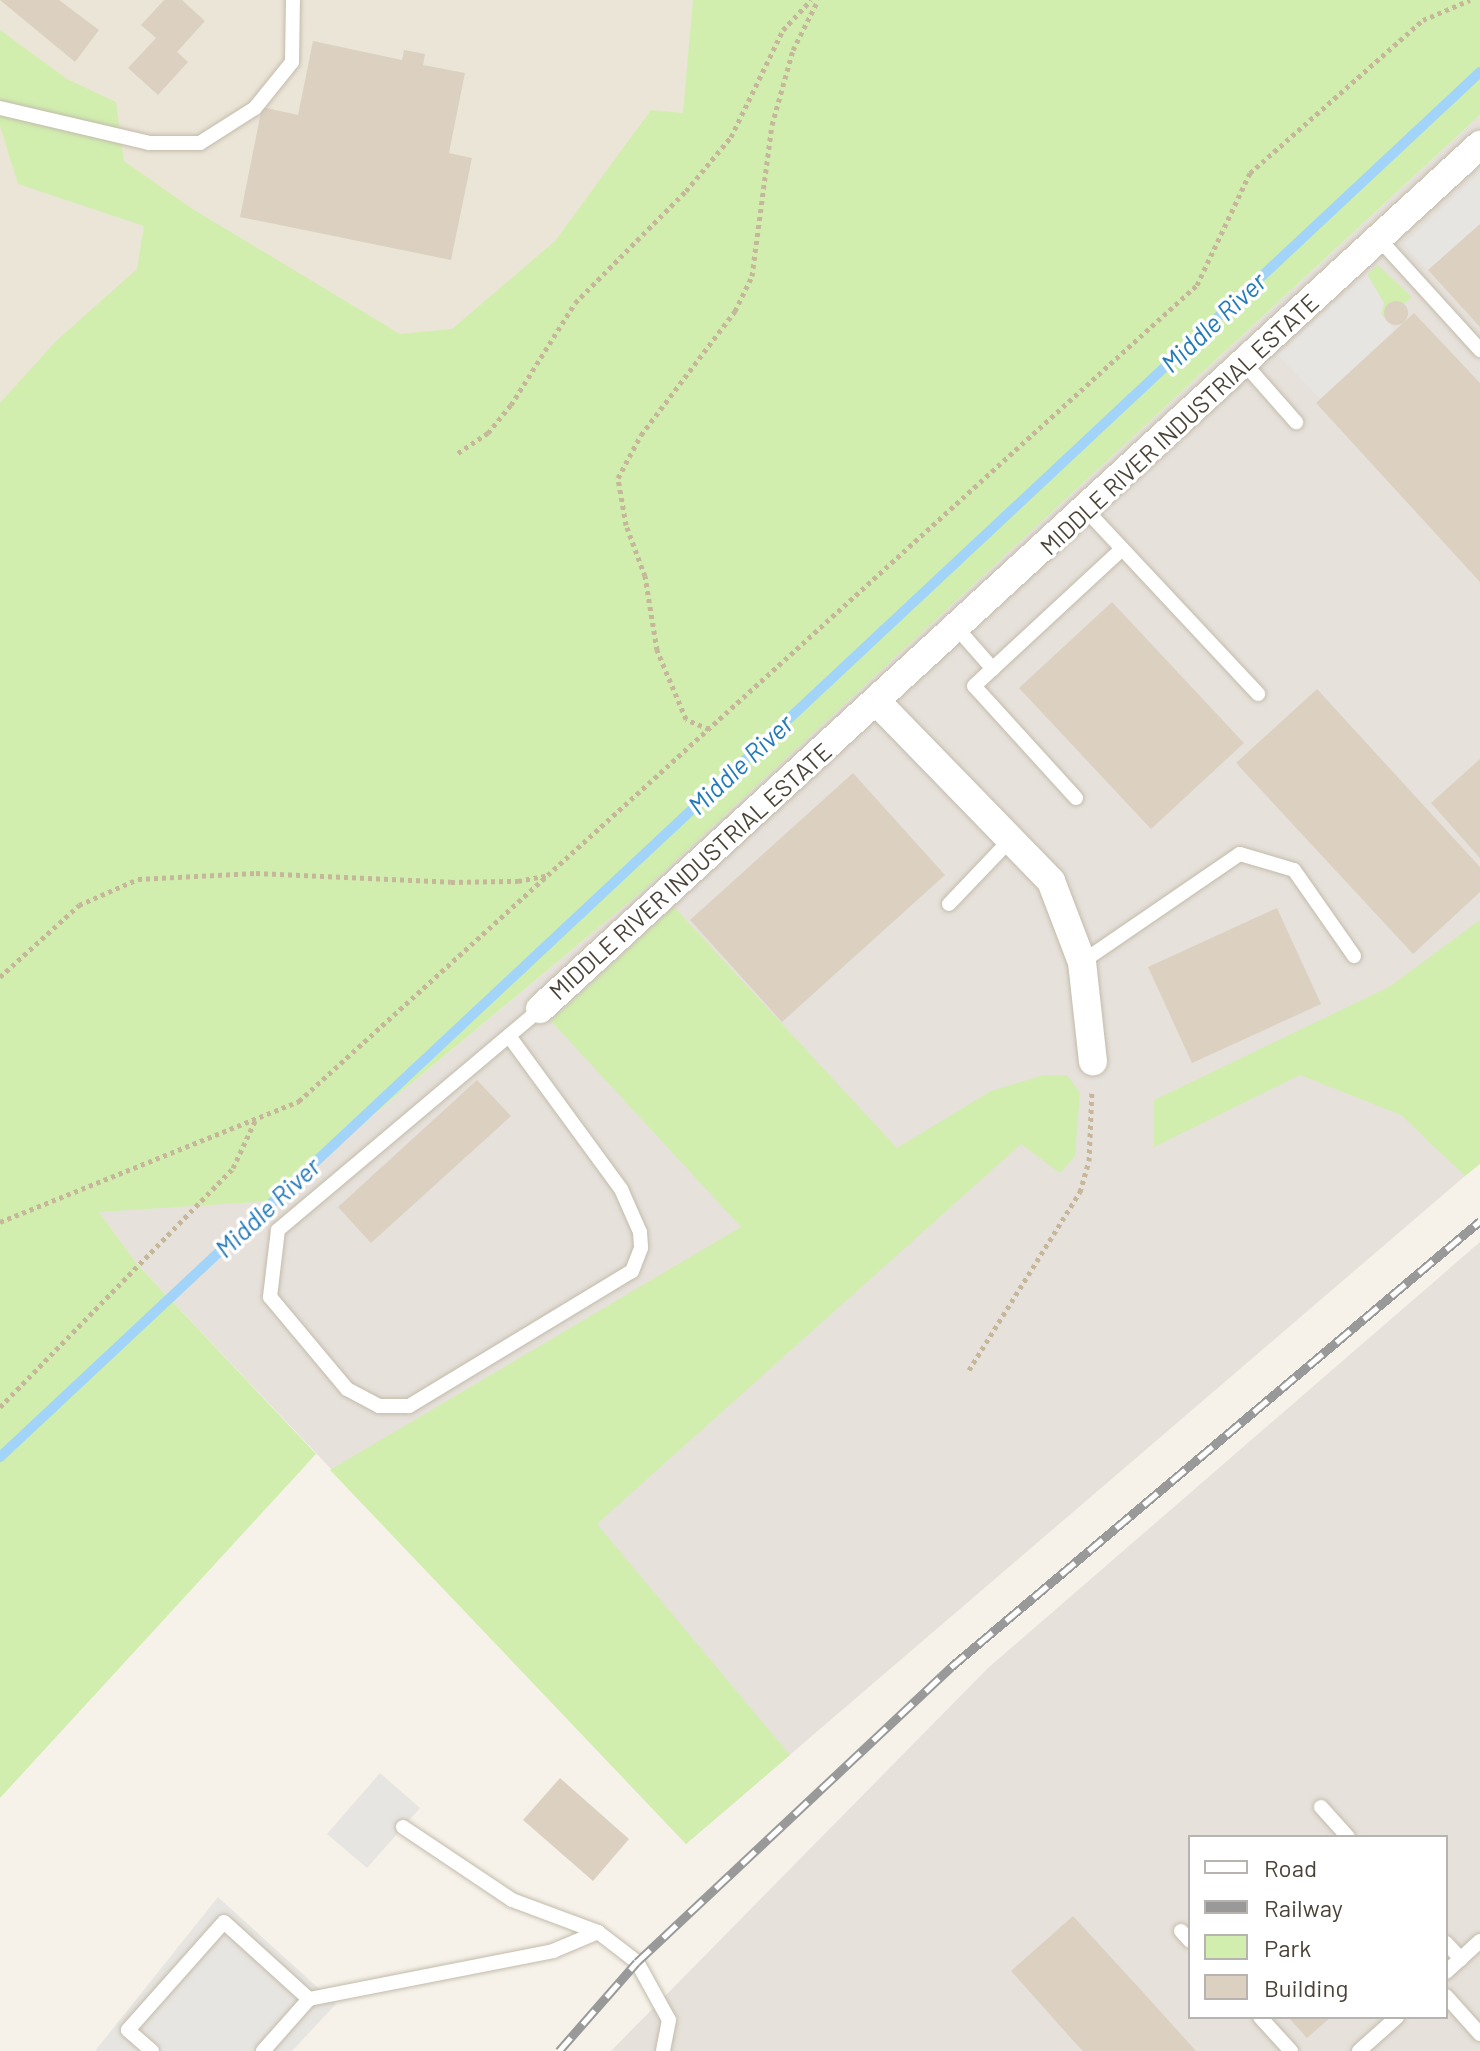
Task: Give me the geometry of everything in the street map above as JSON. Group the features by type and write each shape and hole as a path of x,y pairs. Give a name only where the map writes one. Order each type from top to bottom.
{"street":[{"name":"MIDDLE RIVER INDUSTRIAL ESTATE","path":"540,1009 1480,145"},
{"path":"876,701 1051,881 1082,962 1093,1061"}],"lane":[{"path":"0,108 149,143 200,143 255,108 292,62 293,0"},
{"path":"1380,240 1480,350"},
{"path":"1244,363 1296,422"},
{"path":"1086,510 1258,694"},
{"path":"1076,798 974,686 1122,549"},
{"path":"956,627 993,669"},
{"path":"949,904 1012,838"},
{"path":"1082,962 1240,854 1294,870 1354,956"},
{"path":"509,1036 621,1189 635,1218 641,1248 632,1271 409,1406 379,1406 347,1389 270,1297 278,1230 540,1009"},
{"path":"1321,1807 1346,1835"},
{"path":"403,1827 512,1900 598,1932 637,1962 669,2020 663,2051"},
{"path":"152,2051 128,2030 224,1922 309,1999"},
{"path":"263,2051 309,1999 553,1951 598,1932"},
{"path":"1448,1970 1480,1941"},
{"path":"1448,1945 1461,1959"},
{"path":"1448,1998 1480,2034"},
{"path":"1262,2019 1291,2051"},
{"path":"1359,2051 1395,2019"}],"path":[{"path":"458,453 488,433 575,303 676,201 731,137 783,30 811,0"},
{"path":"709,729 686,719 657,650 645,576 626,525 618,478 641,435 735,311 752,276 772,125 793,50 818,0"},
{"path":"0,1222 299,1101 1197,285 1250,173 1423,20 1470,0"},
{"path":"0,977 79,905 138,879 256,873 451,882 518,881 549,874"},
{"path":"969,1370 1080,1192 1089,1161 1093,1061"},
{"path":"0,1407 63,1347 199,1198 233,1168 256,1120"}],"shaded area":[{"path":"0,0 790,0 447,433 0,417"},
{"path":"1480,115 1480,1154 1465,1176 686,1844 137,1264 98,1211 270,1201 646,888"},
{"path":"1480,173 1480,224 1428,270 1404,244"},
{"path":"1367,274 1384,303 1381,314 1395,330 1320,399 1278,355"},
{"path":"1480,1242 1480,2051 611,2051 988,1668"},
{"path":"380,1773 420,1808 367,1868 327,1834"},
{"path":"218,1897 336,2004 292,2051 95,2051"}],"green space":[{"path":"693,0 1480,0 1480,115 646,888 270,1201 99,1212 137,1264 316,1454 0,1798 0,403 56,341 137,269 144,226 18,184 0,126 0,30 67,79 116,102 124,161 191,208 400,334 452,329 555,241 651,110 683,113"},
{"path":"1378,265 1412,297 1386,320 1380,314 1384,303 1367,275"},
{"path":"674,907 897,1148 991,1091 1044,1075 1067,1075 1080,1093 1075,1156 1060,1173 1021,1144 597,1524 790,1755 686,1844 330,1470 741,1227 551,1021"},
{"path":"1480,920 1480,1164 1465,1176 1401,1115 1300,1075 1154,1147 1154,1100 1389,987"}],"building":[{"path":"0,0 59,0 99,30 75,62"},
{"path":"164,0 182,0 205,21 177,52 188,62 158,95 128,68 156,38 141,25"},
{"path":"313,41 402,60 404,50 425,54 423,65 465,73 449,153 472,158 451,260 240,217 262,107 298,115"},
{"path":"1480,224 1480,327 1428,270"},
{"path":"1396,301 1404,305 1408,313 1404,321 1396,325 1388,321 1384,313 1388,305"},
{"path":"1414,313 1480,383 1480,582 1316,403"},
{"path":"1112,602 1244,743 1151,829 1019,688"},
{"path":"1317,689 1480,867 1480,892 1413,954 1236,763"},
{"path":"1480,759 1480,858 1431,803"},
{"path":"853,773 945,875 782,1022 690,920"},
{"path":"1277,908 1321,1004 1192,1063 1148,967"},
{"path":"477,1080 511,1116 371,1243 338,1207"},
{"path":"560,1778 629,1839 593,1881 523,1820"},
{"path":"1073,1916 1196,2051 1083,2051 1078,2046 1011,1971"},
{"path":"1290,2019 1329,2019 1307,2038"}],"waterway":[{"name":"Middle River","path":"0,1457 1480,72"}],"railway":[{"path":"559,2051 637,1962 951,1667 1480,1221"}]}
